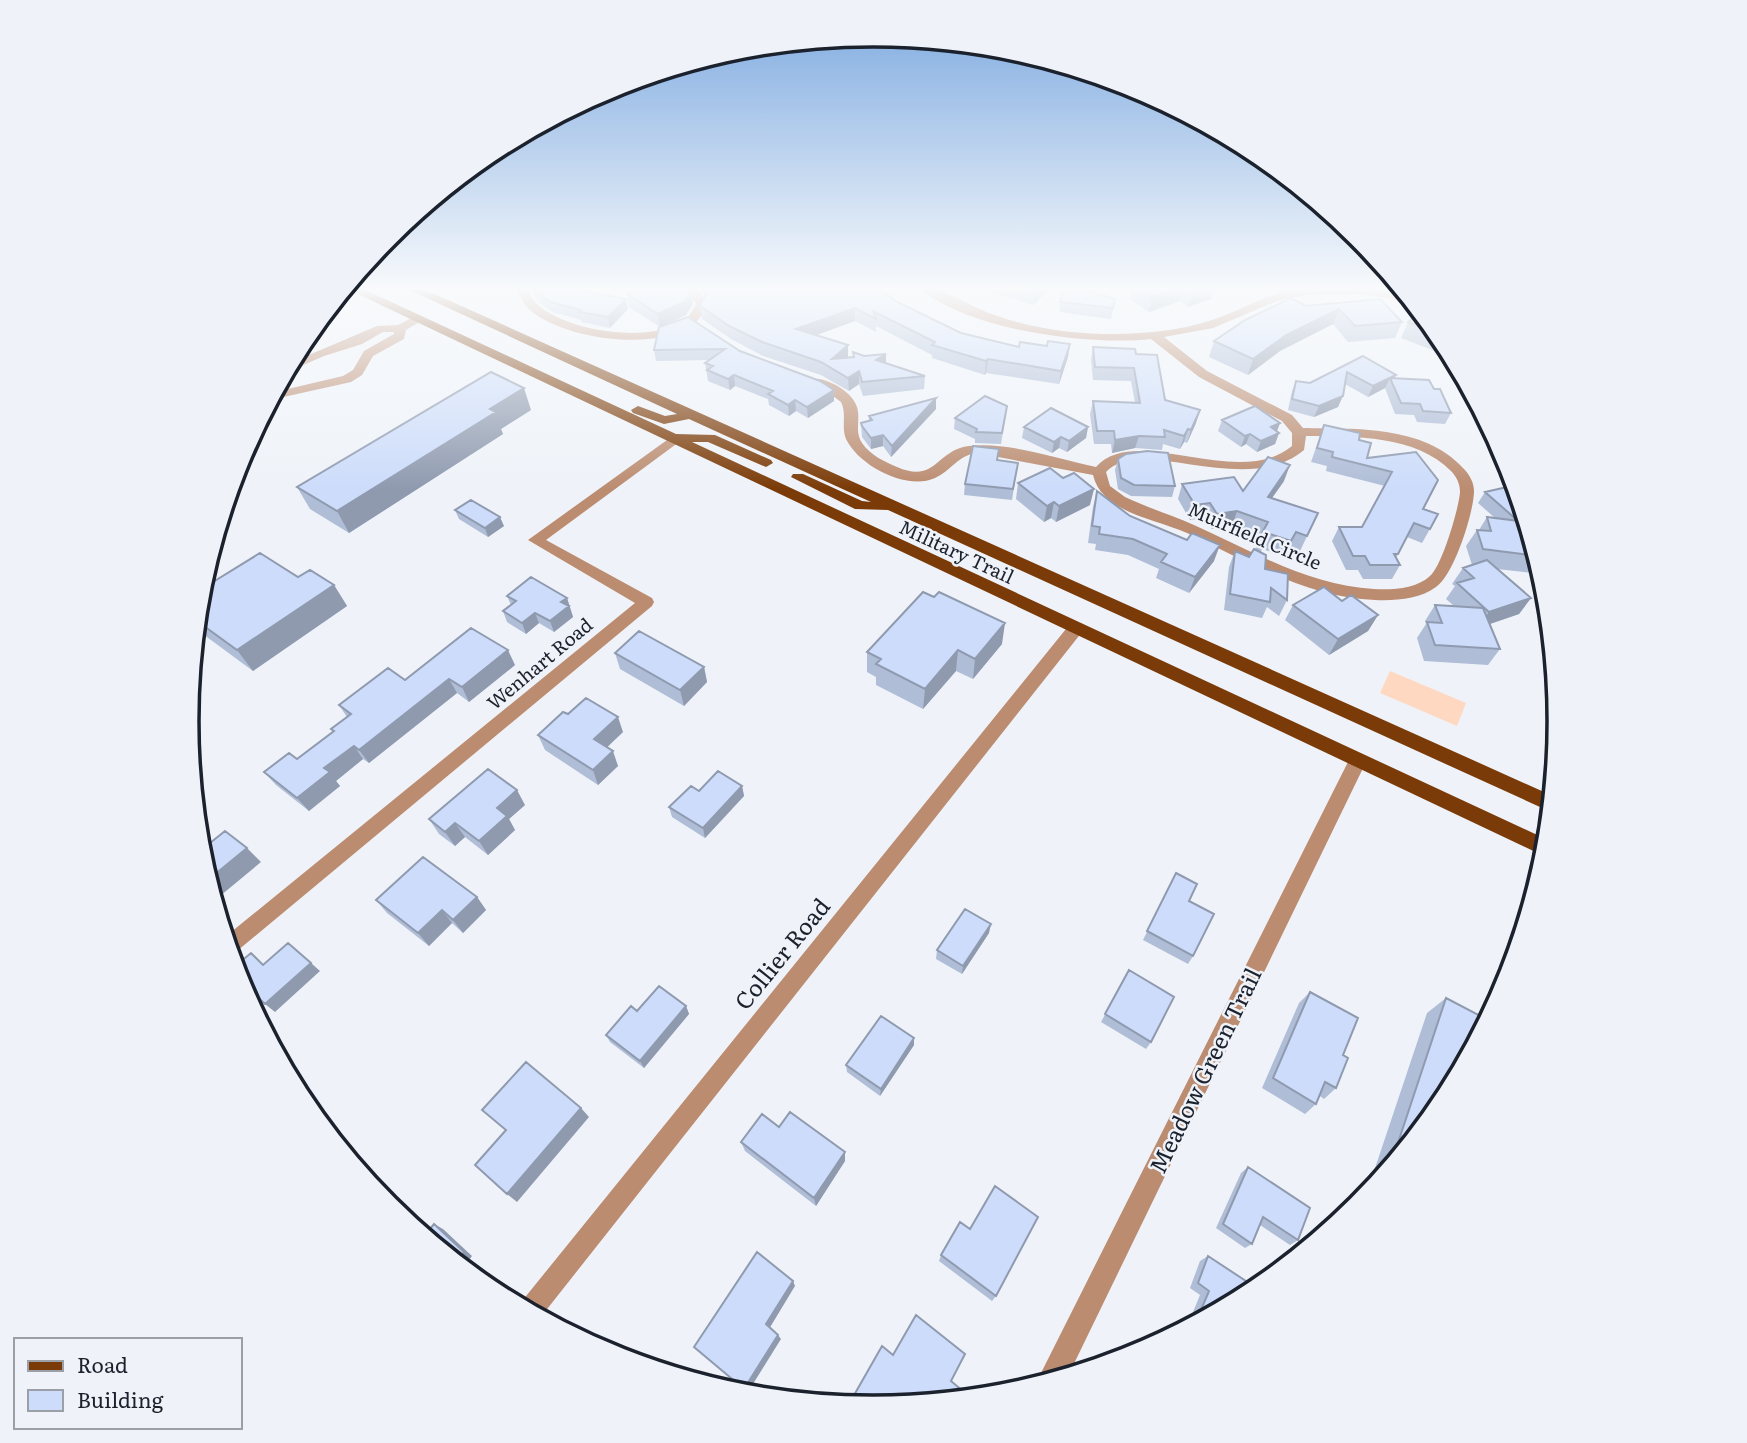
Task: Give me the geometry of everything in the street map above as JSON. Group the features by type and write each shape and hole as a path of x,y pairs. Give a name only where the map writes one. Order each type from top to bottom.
{"main road":[{"name":"Military Trail","path":"491,354 1537,844"},
{"name":"Military Trail","path":"557,354 1543,800"},
{"path":"524,370 555,372 664,420 690,415"},
{"path":"674,439 687,436 710,438 859,506 897,508"}],"street":[{"path":"300,367 334,354"},
{"path":"284,395 347,379 358,372 369,354"},
{"path":"795,376 828,387 844,397 851,410 850,432 858,448 876,463 900,474 924,477 936,474 957,455 966,450 978,449 1099,472 1105,463 1123,455 1135,454 1209,463 1278,462 1299,447 1299,432 1287,418 1203,374 1178,354"},
{"path":"295,376 307,390"},
{"name":"Muirfield Circle","path":"1099,472 1103,488 1122,502 1308,580 1338,589 1386,595 1419,590 1439,578 1450,561 1468,500 1466,485 1456,469 1427,449 1398,439 1299,432"},
{"name":"Wenhart Road","path":"236,940 646,602 535,540 674,439"},
{"name":"Collier Road","path":"534,1304 1076,628"},
{"name":"Meadow Green Trail","path":"1057,1370 1358,760"}],"shaded area":[{"path":"1390,671 1466,703 1457,726 1380,693"}],"building":[{"path":"717,354 749,354 820,381 834,390 807,407 795,400 788,405 768,394 773,391 734,375 728,379 707,370 713,366 705,363"},
{"path":"798,354 837,354 832,359 854,357 853,354 885,354 876,360 925,376 862,382 859,371 848,378 821,362"},
{"path":"964,354 1067,354 1061,371 988,359 986,361"},
{"path":"1094,354 1157,355 1165,400 1200,410 1191,430 1188,429 1184,436 1164,430 1165,437 1139,436 1115,440 1114,431 1097,431 1093,401 1140,403 1134,368 1095,367"},
{"path":"1243,354 1259,354 1253,359"},
{"path":"1363,356 1396,375 1373,386 1347,372 1343,396 1319,406 1292,399 1296,381 1310,383"},
{"path":"491,372 524,388 490,409 496,412 337,511 297,487"},
{"path":"1390,378 1429,380 1434,389 1440,389 1451,413 1423,411 1420,404 1401,403"},
{"path":"985,396 1007,406 1002,433 976,432 977,429 955,418"},
{"path":"936,398 892,446 883,435 871,438 862,426 861,423 872,420 869,416"},
{"path":"1255,406 1280,423 1271,427 1279,433 1261,441 1250,434 1245,436 1222,420"},
{"path":"1051,408 1088,427 1069,441 1061,437 1054,442 1024,427"},
{"path":"1324,425 1360,433 1359,440 1371,443 1367,458 1416,452 1438,480 1423,509 1438,514 1430,529 1414,523 1398,554 1394,554 1400,565 1370,565 1365,556 1353,556 1339,527 1362,527 1392,472 1332,457 1333,452 1317,448"},
{"path":"973,446 999,449 997,460 1018,463 1013,489 965,484"},
{"path":"1147,451 1168,453 1175,486 1134,485 1121,478 1118,459 1126,454"},
{"path":"1268,457 1290,465 1268,497 1318,513 1307,536 1296,532 1291,541 1267,533 1267,538 1261,535 1268,522 1237,511 1217,514 1210,503 1195,505 1182,484 1234,477 1243,491"},
{"path":"1050,468 1063,478 1074,473 1094,489 1059,506 1054,502 1047,506 1018,483"},
{"path":"1505,487 1517,520 1485,492"},
{"path":"1097,491 1130,516 1187,540 1192,533 1220,545 1195,577 1161,562 1167,554 1133,539 1099,534 1100,527 1092,526"},
{"path":"471,500 500,517 485,528 455,510"},
{"path":"1487,517 1517,521 1527,555 1483,549 1477,530 1491,531"},
{"path":"1254,549 1266,555 1265,569 1288,574 1287,600 1271,588 1270,602 1230,594 1235,551 1249,557"},
{"path":"260,553 298,577 310,570 334,585 237,650 206,627 214,581"},
{"path":"1487,560 1531,598 1489,612 1457,583 1474,578 1463,568"},
{"path":"531,577 567,598 561,602 569,606 550,621 535,613 522,623 503,611 516,601 507,596"},
{"path":"1324,587 1342,601 1351,595 1378,615 1338,639 1293,605"},
{"path":"923,592 934,597 939,592 1005,623 975,659 958,650 925,689 876,664 881,659 867,652"},
{"path":"1435,605 1483,608 1500,649 1435,645 1427,622 1442,623"},
{"path":"471,628 508,650 462,687 449,679 359,750 354,746 324,768 330,772 297,798 264,772 289,753 297,759 334,731 331,729 351,714 339,705 388,668 405,680"},
{"path":"639,631 704,667 680,690 615,653"},
{"path":"586,698 618,717 594,739 613,751 593,770 538,735 563,712 568,714"},
{"path":"488,769 517,790 497,808 507,816 479,841 455,823 445,832 429,819"},
{"path":"718,771 742,786 703,828 669,807 691,786 699,791"},
{"path":"225,831 247,848 217,873 210,843"},
{"path":"423,857 477,897 453,920 442,910 418,933 376,900"},
{"path":"1176,873 1197,884 1189,901 1214,914 1193,956 1147,931"},
{"path":"965,909 991,924 963,966 937,950"},
{"path":"288,943 311,963 265,1004 260,999 243,959 251,953 263,965"},
{"path":"1129,970 1174,997 1151,1042 1105,1014"},
{"path":"659,986 686,1006 640,1061 606,1035 631,1006 637,1011"},
{"path":"1310,992 1358,1018 1343,1055 1348,1058 1336,1088 1325,1082 1316,1104 1273,1078"},
{"path":"1446,998 1480,1016 1434,1096 1397,1145"},
{"path":"881,1016 914,1038 881,1089 846,1065"},
{"path":"526,1062 581,1108 507,1194 475,1165 506,1130 482,1110"},
{"path":"790,1112 845,1152 814,1198 741,1142 762,1114 779,1127"},
{"path":"1248,1167 1310,1208 1298,1240 1263,1217 1252,1244 1223,1224"},
{"path":"995,1186 1038,1217 996,1296 941,1255 960,1222 970,1229"},
{"path":"434,1224 464,1252 462,1255 430,1229"},
{"path":"757,1252 793,1281 766,1324 778,1335 747,1384 735,1381 694,1347"},
{"path":"1208,1256 1248,1282 1201,1311 1209,1291 1198,1283"},
{"path":"916,1315 965,1354 951,1381 962,1390 854,1395 882,1346 893,1355"}]}
